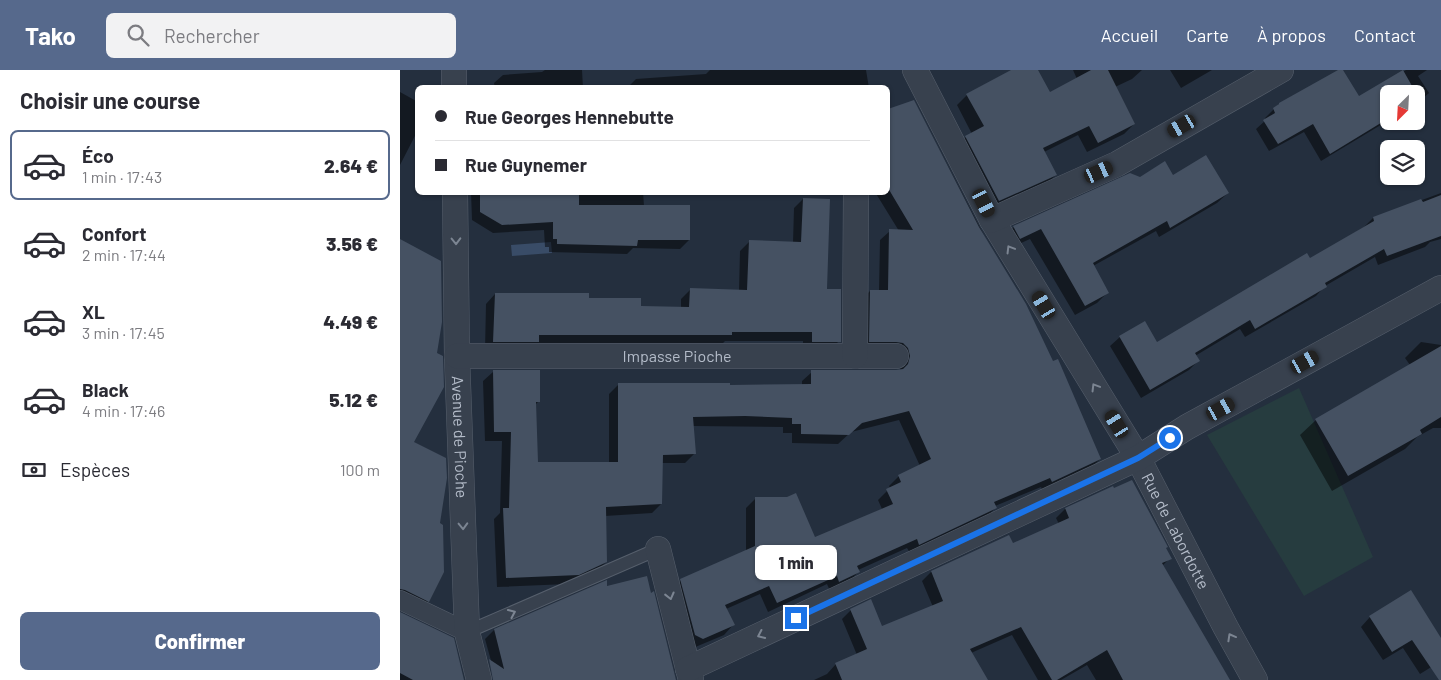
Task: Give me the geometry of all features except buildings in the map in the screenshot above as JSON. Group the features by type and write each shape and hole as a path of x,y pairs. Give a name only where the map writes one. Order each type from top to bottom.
{"street":[{"path":"454,70 454,85"},
{"name":"Rue de Labordotte","path":"915,70 992,220 1138,458 1255,680"},
{"path":"992,220 1117,164 1281,70"},
{"name":"Avenue de Pioche","path":"455,195 457,356 467,632 480,680"},
{"path":"855,356 856,195"},
{"path":"658,549 690,674 1138,458 1187,427 1441,288"},
{"name":"Impasse Pioche","path":"457,356 896,356"},
{"path":"400,600 467,632"}],"lane":[{"path":"467,632 658,549"}],"green space":[{"path":"1299,388 1373,557 1304,596 1207,435"}],"water":[{"path":"551,242 552,253 512,256 511,245"}],"route":[{"path":"796,618 1138,458 1170,438"}]}
